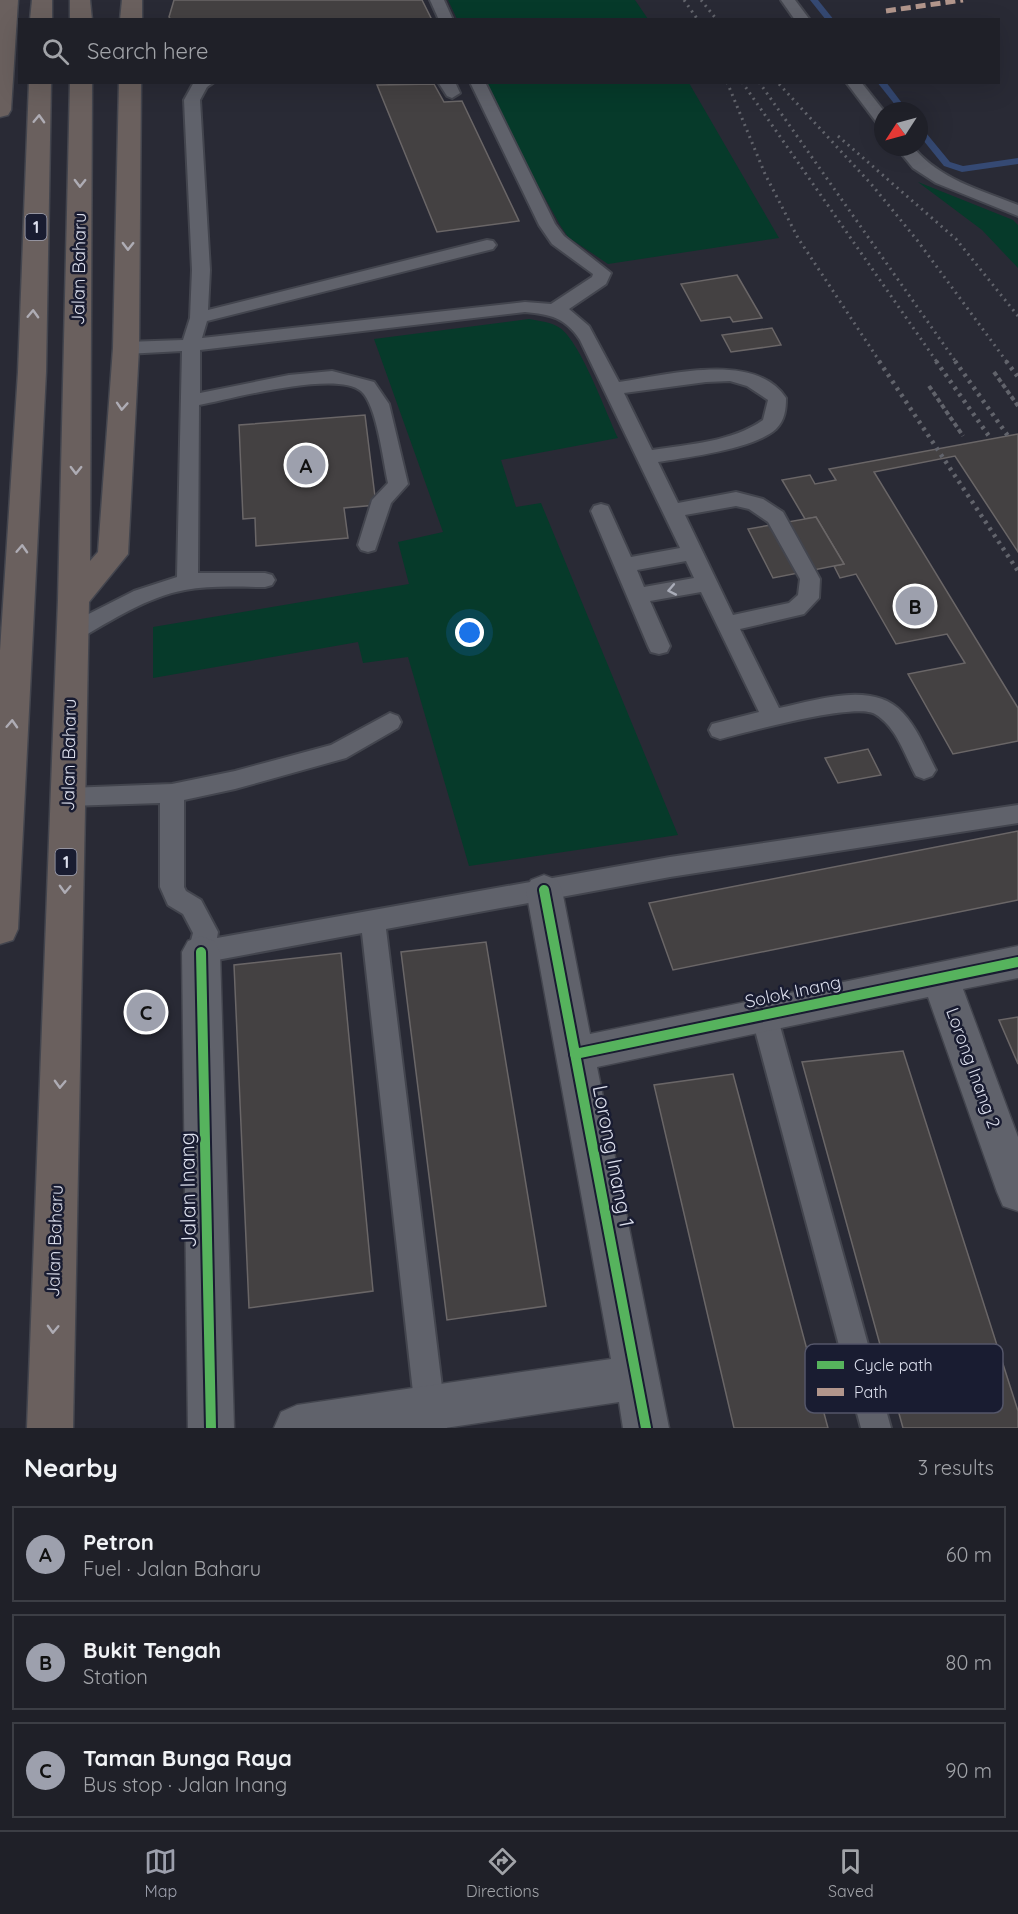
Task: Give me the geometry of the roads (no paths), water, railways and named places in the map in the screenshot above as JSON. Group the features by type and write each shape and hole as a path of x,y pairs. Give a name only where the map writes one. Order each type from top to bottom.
{"highway":[{"path":"0,110 8,0"},
{"path":"41,18 42,0"},
{"path":"80,0 81,18"},
{"path":"131,18 132,0"},
{"name":"1","path":"0,929 32,372 40,84"},
{"name":"Jalan Baharu","path":"50,1428 73,616 81,84"},
{"path":"73,616 113,554 126,348 130,84"},
{"path":"0,579 18,607"}],"street":[{"name":"Lorong Inang 1","path":"544,890 646,1428"},
{"name":"Jalan Inang","path":"201,952 211,1428"},
{"name":"Solok Inang","path":"575,1054 1018,962"},
{"name":"Lorong Inang 2","path":"940,978 1018,1192"},
{"path":"297,1428 431,1418 636,1377"}],"lane":[{"path":"437,0 445,18"},
{"path":"788,0 802,18"},
{"path":"187,582 191,345 199,318 201,270 192,100 201,84"},
{"path":"478,84 547,225 558,240 602,273 600,280 556,309"},
{"path":"855,84 874,109"},
{"path":"912,156 919,165 942,180 1018,210"},
{"path":"199,318 487,246"},
{"path":"126,348 191,345 525,307 556,309 571,316 581,326 613,389 772,718"},
{"path":"613,389 719,373 742,377 764,386 777,398 777,411 771,424 751,436 646,458"},
{"path":"191,401 289,381 332,377 367,386 380,404 398,484 382,500 368,545"},
{"path":"672,511 736,499 756,504 776,517 810,579 808,598 796,609 727,624"},
{"path":"602,512 659,646"},
{"path":"624,565 692,553"},
{"path":"73,616 187,582 265,580"},
{"path":"638,596 707,583"},
{"path":"720,730 854,703 877,704 900,722 924,770"},
{"path":"68,797 172,793 286,767 338,752 390,722"},
{"path":"172,793 172,887 177,898 192,908 206,932 201,952 681,866 1018,814"},
{"path":"373,921 431,1418"},
{"path":"764,1015 853,1344"},
{"path":"872,1413 876,1428"}],"waterway":[{"path":"814,0 828,18"},
{"path":"883,84 897,102"},
{"path":"928,141 947,164 962,169 1018,161"}],"railway":[{"path":"684,0 697,18"},
{"path":"701,0 715,18"},
{"path":"728,84 765,174 798,238 880,362"},
{"path":"743,84 937,362"},
{"path":"760,84 956,362"},
{"path":"779,84 872,185 917,240 1007,362"},
{"path":"838,136 956,239 1018,316"},
{"path":"879,361 1018,571"},
{"path":"936,361 991,439"},
{"path":"955,361 1008,436"},
{"path":"1006,361 1018,377"}],"place":[{"name":"Petron","path":"306,465"},
{"name":"Bukit Tengah","path":"915,606"},
{"name":"Taman Bunga Raya","path":"146,1012"}]}
